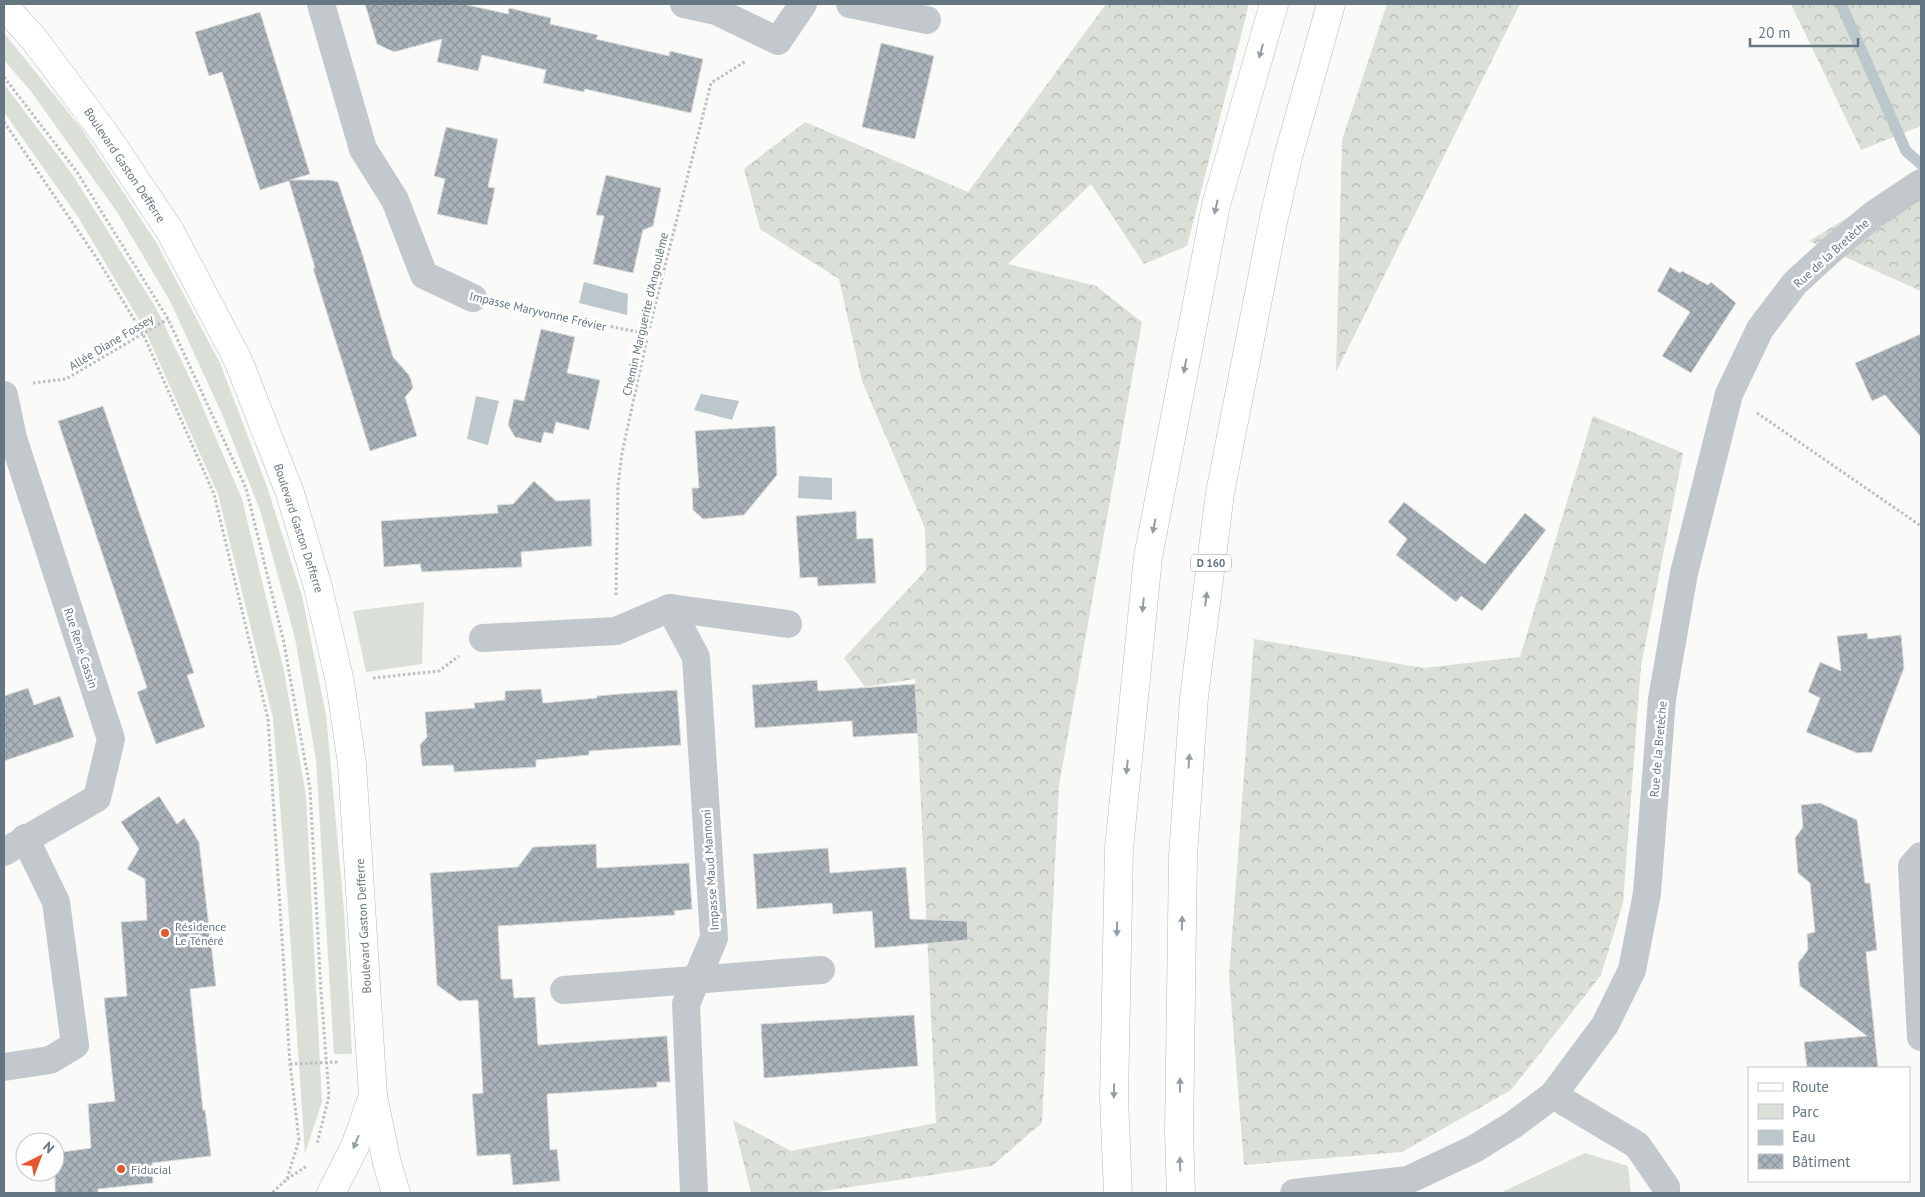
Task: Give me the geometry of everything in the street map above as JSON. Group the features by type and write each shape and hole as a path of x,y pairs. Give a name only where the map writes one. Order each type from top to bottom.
{"main road":[{"path":"1118,1193 1114,1098 1119,848 1148,557 1216,205 1274,4"},
{"name":"D 160","path":"1181,1193 1183,856 1194,697 1220,492 1272,222 1288,157 1331,4"},
{"name":"Boulevard Gaston Defferre","path":"4,6 34,39 105,134 170,231 238,360 290,493 318,586 340,682 352,764 373,1096 387,1163 396,1193"},
{"name":"Boulevard Gaston Defferre","path":"331,1193 355,1146 373,1096"}],"street":[{"name":"Impasse Maryvonne Frévier","path":"321,4 363,149 395,200 424,274 473,298"},
{"path":"684,4 716,11 778,41 803,4"},
{"path":"850,4 927,20"},
{"name":"Rue de la Bretèche","path":"1294,1193 1408,1180 1474,1149 1513,1125 1553,1095 1605,1025 1632,970 1647,893 1662,699 1684,573 1729,394 1760,329 1795,283 1873,215 1918,186"},
{"name":"Rue René Cassin","path":"4,395 13,438 111,739 97,798 15,845"},
{"path":"483,638 616,630 670,608 788,624"},
{"name":"Impasse Maud Mannoni","path":"670,608 696,657 714,938 686,1004 694,1193"},
{"path":"4,1067 50,1060 75,1045 56,902 15,845"},
{"path":"1921,856 1912,866 1921,1037"},
{"path":"564,990 820,970"},
{"path":"1553,1095 1638,1145 1666,1187 1666,1193"}],"path":[{"name":"Chemin Marguerite d'Angoulême","path":"616,630 618,485 622,453 648,334 711,83 778,41"},
{"path":"4,77 77,172 168,319 246,488 284,643 310,789 329,1096 316,1149"},
{"path":"4,122 98,260 143,334 214,494 268,720 290,1064 299,1140 287,1179"},
{"name":"Impasse Maryvonne Frévier","path":"473,298 648,334"},
{"name":"Allée Diane Fossey","path":"30,383 66,379 168,319"},
{"path":"1729,394 1921,526"},
{"path":"340,682 439,671 483,638"},
{"path":"290,1064 327,1061 370,1062"},
{"path":"272,1193 287,1179 306,1166 311,1158"}],"green space":[{"path":"1106,4 1249,4 1187,246 1144,264 1091,184 1008,264 1096,286 1142,322 1059,785 1042,1123 992,1166 810,1193 751,1193 733,1120 791,1151 936,1123 915,679 865,687 844,658 926,570 925,528 862,381 839,279 760,229 744,169 805,122 968,192"},
{"path":"1387,4 1520,4 1336,372 1342,140"},
{"path":"1791,4 1921,4 1921,126 1861,150"},
{"path":"4,33 81,128 156,242 220,363 266,484 302,596 326,715 344,910 352,1054 334,1054 316,760 295,638 260,510 222,414 170,301 117,212 30,90 4,60"},
{"path":"4,84 72,174 156,308 194,387 242,499 284,671 306,796 322,1102 305,1153 273,718 218,494 144,328 78,217 4,112"},
{"path":"1921,173 1921,291 1809,241"},
{"path":"1593,416 1683,453 1641,666 1623,903 1601,975 1511,1090 1402,1152 1244,1165 1229,976 1254,639 1423,668 1520,657"},
{"path":"424,602 422,664 366,672 353,611"},
{"path":"1585,1153 1628,1166 1631,1193 1500,1193"}],"water":[{"path":"584,282 628,294 627,315 579,303"},
{"path":"701,394 739,401 732,420 694,410"},
{"path":"476,396 499,401 488,445 467,439"},
{"path":"799,476 832,478 832,500 798,498"}],"building":[{"path":"365,4 463,4 508,14 509,8 551,18 550,24 598,35 596,39 669,56 670,51 703,59 691,113 585,89 584,92 543,83 546,70 482,55 478,71 437,62 442,39 394,52 377,44"},
{"path":"260,12 310,174 290,180 329,180 338,182 362,253 393,357 409,375 411,380 413,388 405,397 417,436 370,451 313,268 315,268 289,181 260,190 222,72 209,76 195,32"},
{"path":"881,43 934,56 915,139 862,127"},
{"path":"446,127 498,139 488,187 495,188 487,225 437,214 445,179 434,176"},
{"path":"606,175 661,188 653,226 643,230 633,273 593,264 604,216 596,215"},
{"path":"1670,267 1680,273 1682,271 1708,285 1711,282 1736,303 1691,373 1662,356 1690,312 1657,291"},
{"path":"541,329 575,337 567,373 600,380 589,430 556,422 553,434 544,432 541,443 515,437 508,425 514,399 524,401"},
{"path":"1921,334 1921,437 1885,395 1872,401 1855,363"},
{"path":"103,406 194,673 187,675 205,727 156,744 137,692 147,688 58,421"},
{"path":"775,426 777,475 744,515 703,519 693,510 692,488 699,488 695,431"},
{"path":"534,481 556,501 590,499 592,546 521,552 522,567 422,572 420,564 384,567 381,521 498,513 497,505 513,504"},
{"path":"1404,502 1485,564 1525,513 1546,530 1482,611 1461,596 1456,602 1396,555 1407,539 1388,522"},
{"path":"856,511 857,539 873,538 876,583 818,586 817,577 800,578 796,516"},
{"path":"1867,633 1868,639 1901,635 1904,668 1872,752 1857,753 1806,732 1820,698 1808,692 1820,662 1841,671 1837,636"},
{"path":"817,680 818,691 915,684 918,733 853,737 852,721 755,728 752,685"},
{"path":"28,688 34,705 60,696 74,737 4,761 4,696"},
{"path":"541,689 543,703 597,698 597,696 677,690 681,745 589,751 589,755 536,760 536,767 454,772 453,765 422,766 420,745 427,737 425,712 475,708 474,703 505,700 505,691"},
{"path":"159,796 177,824 184,818 199,842 216,986 190,989 203,1110 205,1110 211,1156 152,1163 153,1183 98,1189 98,1193 55,1193 55,1182 65,1182 65,1152 91,1148 88,1104 115,1101 104,998 127,996 121,922 147,920 145,879 127,869 139,849 121,822"},
{"path":"1820,803 1857,820 1865,883 1870,883 1877,950 1866,952 1878,1067 1807,1067 1804,1042 1867,1036 1800,986 1798,963 1808,950 1807,934 1815,932 1810,883 1798,873 1795,838 1803,827 1801,805"},
{"path":"596,844 597,868 689,863 692,909 674,911 675,915 498,926 501,979 512,979 514,998 535,997 538,1045 667,1036 670,1082 657,1082 657,1087 547,1094 550,1150 557,1149 560,1181 513,1185 510,1154 477,1156 472,1094 483,1093 478,1000 459,1001 437,985 430,873 518,867 533,847"},
{"path":"828,848 830,873 906,867 910,919 967,921 968,940 875,948 872,911 833,914 832,903 757,909 753,854"},
{"path":"914,1015 918,1066 764,1078 761,1024"}],"waterway":[{"path":"1841,4 1906,151 1921,164"}],"place":[{"name":"Résidence Le Ténéré","path":"165,933"},
{"name":"Fiducial","path":"121,1169"}]}
